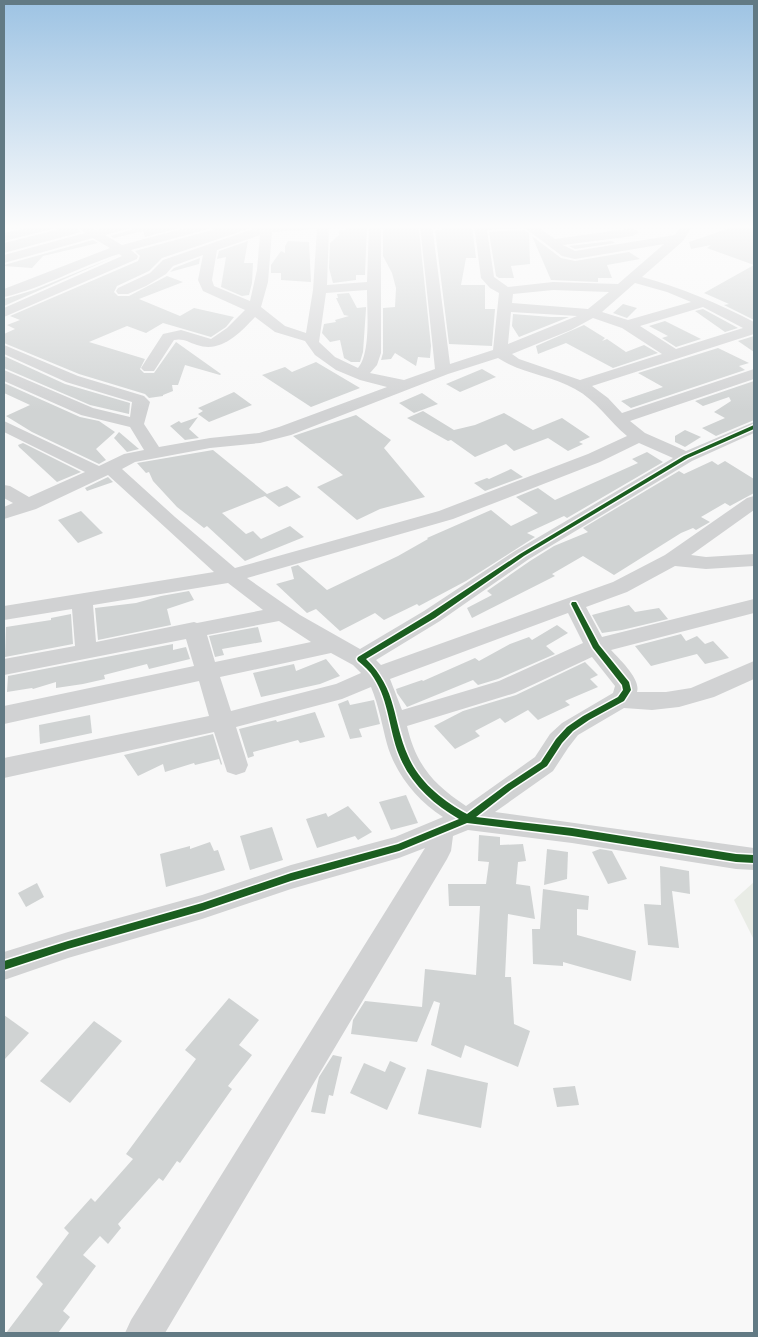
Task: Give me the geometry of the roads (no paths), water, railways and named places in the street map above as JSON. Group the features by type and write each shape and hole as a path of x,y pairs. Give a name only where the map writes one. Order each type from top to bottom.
{"street":[{"path":"4,292 24,287"},
{"path":"4,313 62,287"},
{"path":"123,291 130,287"},
{"path":"208,287 253,308 282,332 312,338"},
{"path":"149,368 168,337 185,334 214,342 224,337 253,308 259,287"},
{"path":"348,287 320,290 312,338 315,346 339,365 374,380 403,386"},
{"path":"360,374 369,365 373,353 374,287"},
{"path":"433,287 443,371"},
{"path":"498,287 506,291 540,287"},
{"path":"599,287 619,288"},
{"path":"666,287 704,302 754,329"},
{"path":"4,513 29,505 130,458 210,443 260,438 285,431 443,371 500,353 566,327 590,314 619,288"},
{"path":"500,353 506,291"},
{"path":"628,325 704,302"},
{"path":"505,307 590,314 628,325 673,354"},
{"path":"580,385 754,329"},
{"path":"4,349 72,378 138,399 142,402 136,424"},
{"path":"500,353 514,362 580,385 602,401 621,419 624,425 639,437 686,457"},
{"path":"621,419 754,374"},
{"path":"4,375 87,412 136,424 154,452"},
{"path":"4,426 39,444 104,470 231,576 281,614 332,646 361,659 377,675 395,721 403,755 411,771 425,788 451,810 454,824 144,1333"},
{"path":"361,659 432,616 522,556 686,457 754,427"},
{"path":"4,613 231,576 446,515 594,458 639,437"},
{"path":"4,491 29,505"},
{"path":"4,768 221,722 342,691 377,675 620,587 672,559 754,502"},
{"path":"672,559 706,563 754,560"},
{"path":"82,599 86,651"},
{"path":"4,966 68,945 202,907 291,876 399,847 454,824 544,764 570,728 621,699 627,690 626,684 596,646 574,604"},
{"path":"395,721 507,687 596,646 754,606"},
{"path":"4,667 194,629 281,614"},
{"path":"194,629 221,722 236,765"},
{"path":"4,715 332,646"},
{"path":"621,699 640,702 681,700 711,691 754,669"},
{"path":"454,824 572,832 736,858 754,859"}]}
